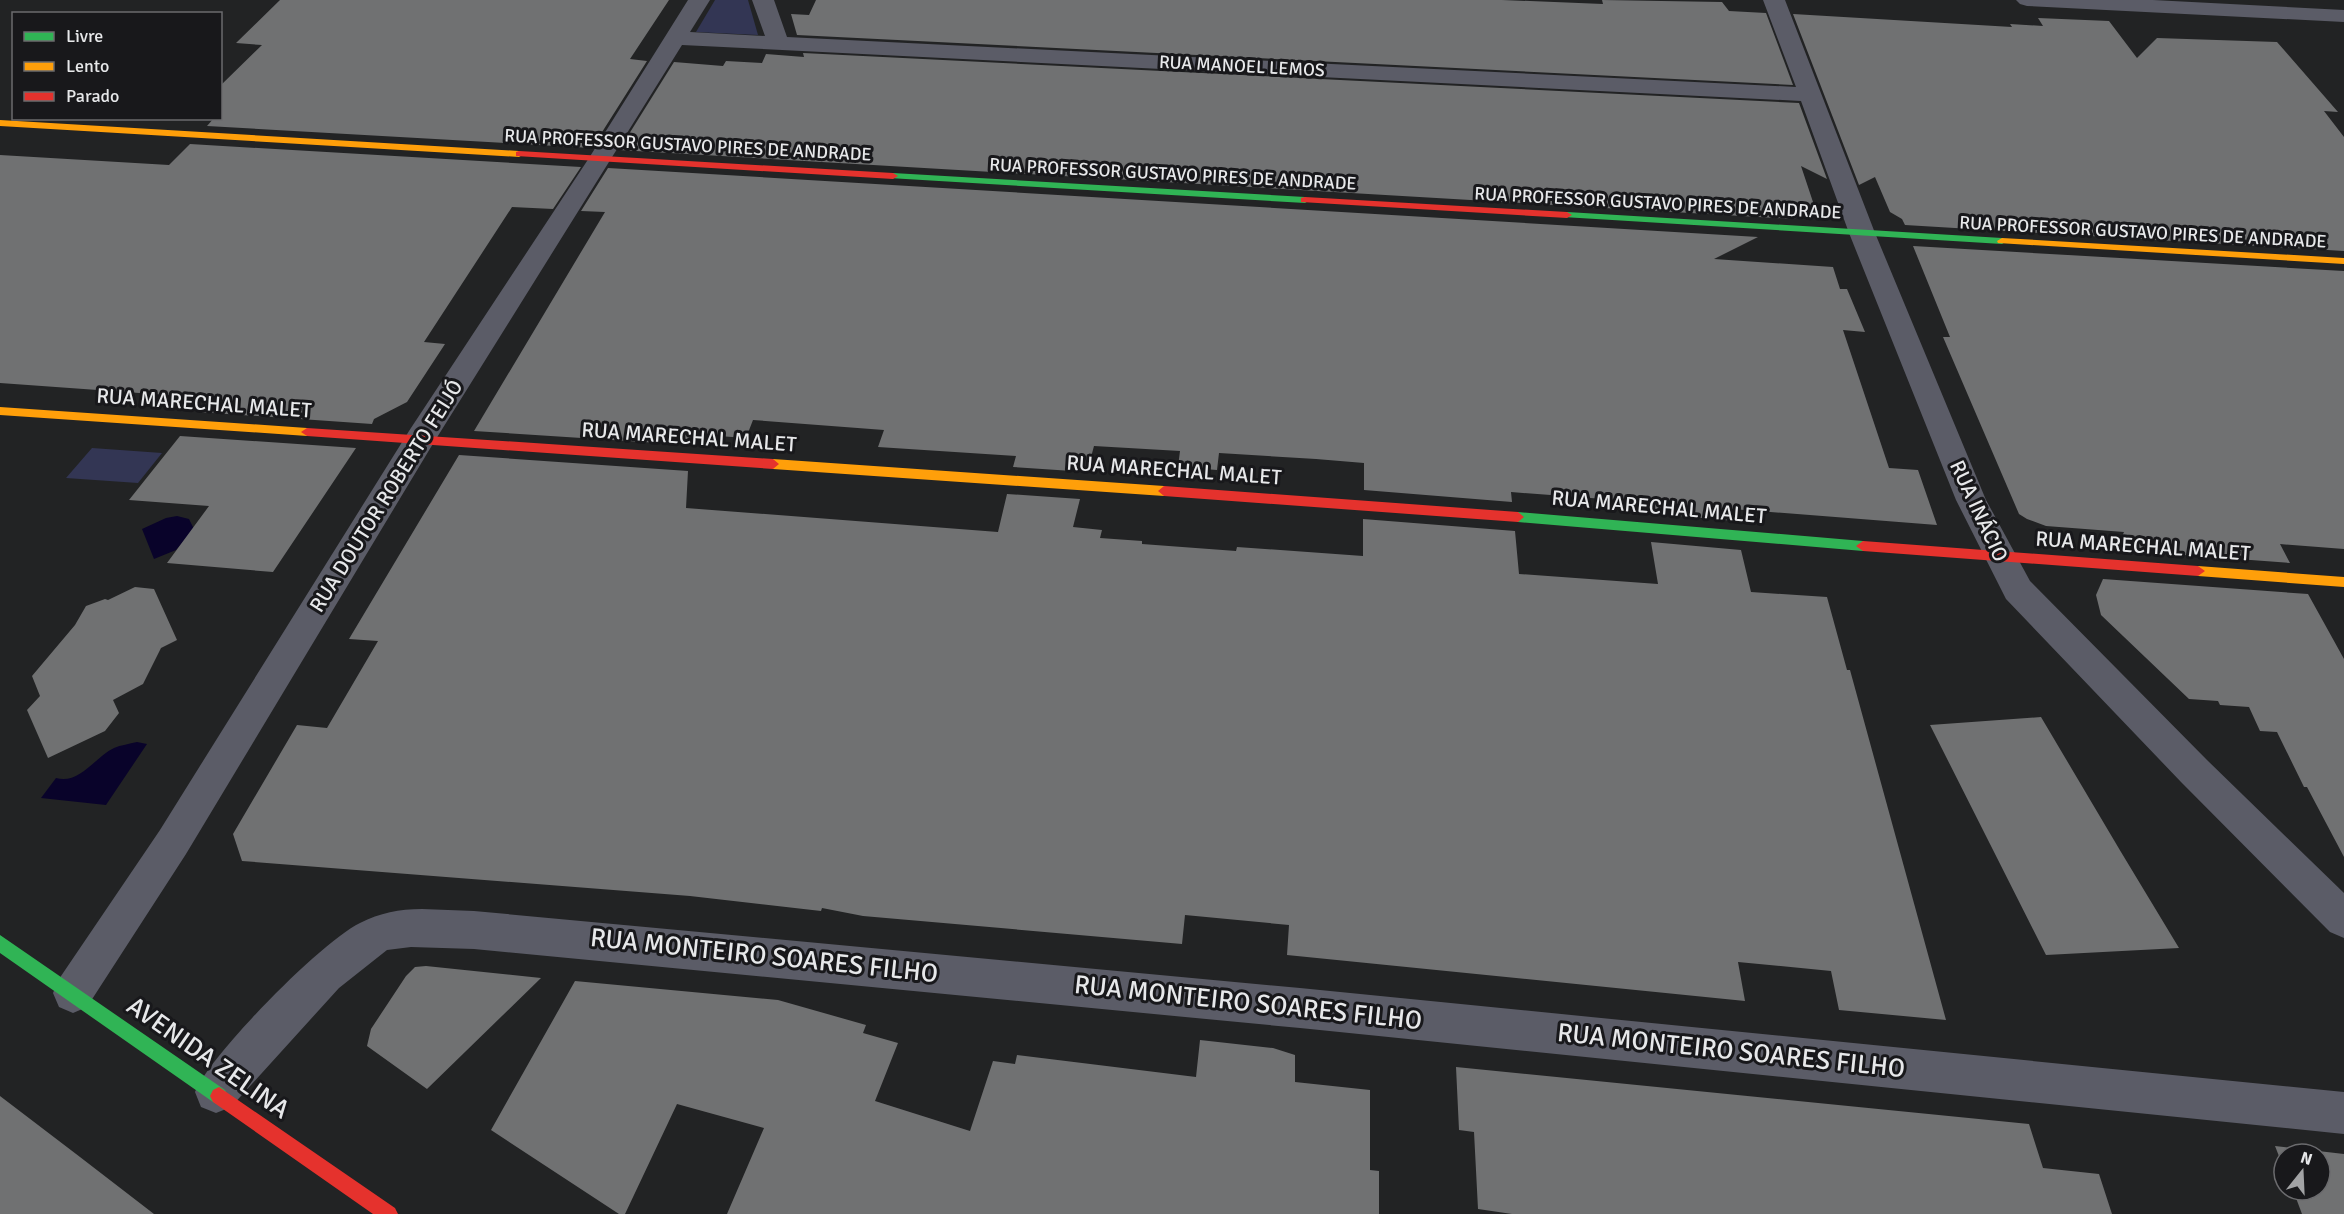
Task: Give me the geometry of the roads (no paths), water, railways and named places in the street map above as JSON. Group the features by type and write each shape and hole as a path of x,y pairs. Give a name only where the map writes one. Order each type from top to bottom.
{"street":[{"name":"RUA DOUTOR ROBERTO FEIJÓ","path":"73,993 173,842 420,439 601,158 699,0"},
{"path":"763,0 778,43"},
{"name":"RUA INÁCIO","path":"1774,0 1862,233 1971,500 2018,590 2194,771 2344,919"},
{"path":"2027,0 2111,2 2344,16"},
{"path":"2259,0 2284,13"},
{"name":"RUA MANOEL LEMOS","path":"675,38 1809,95"},
{"name":"RUA PROFESSOR GUSTAVO PIRES DE ANDRADE","path":"0,123 2344,261"},
{"name":"RUA MARECHAL MALET","path":"0,411 1428,509 2344,582"},
{"name":"RUA MONTEIRO SOARES FILHO","path":"216,1092 304,995 356,946 391,929 462,930 589,939 1288,1006 2344,1113"},
{"name":"AVENIDA ZELINA","path":"0,943 389,1214"}]}
